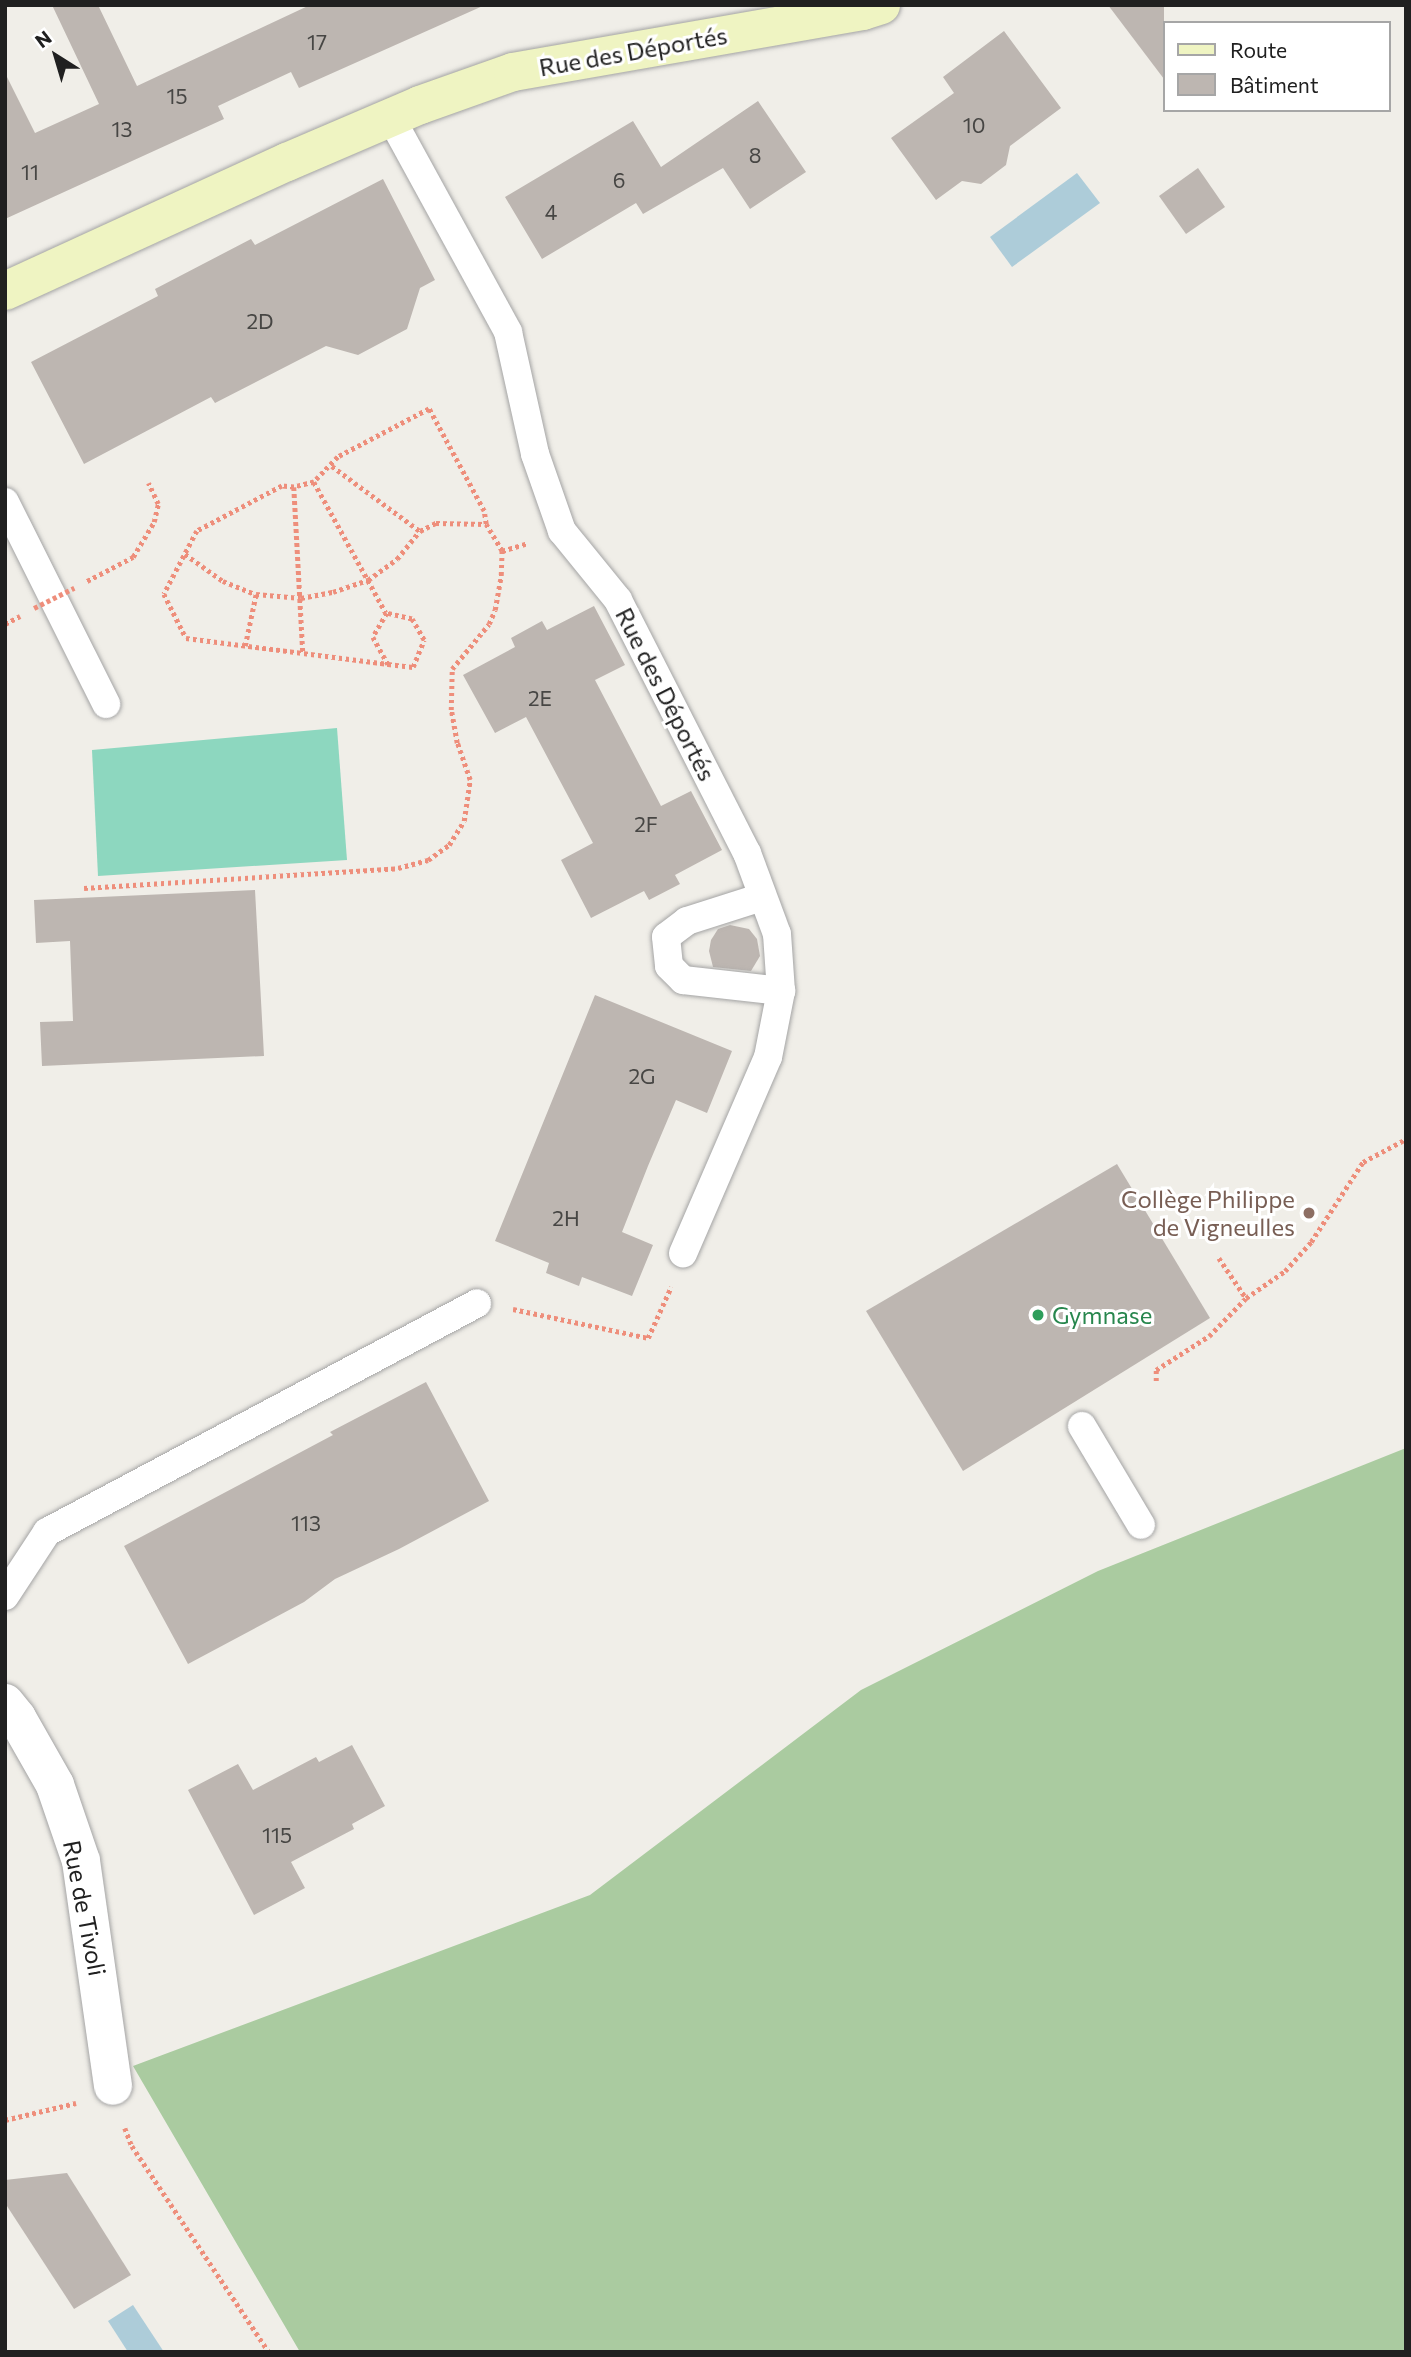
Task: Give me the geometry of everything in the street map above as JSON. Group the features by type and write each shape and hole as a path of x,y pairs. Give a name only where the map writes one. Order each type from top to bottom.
{"street":[{"name":"Rue des Déportés","path":"5,290 153,221 391,118 513,72 863,11 881,5"},
{"name":"Rue de Tivoli","path":"5,1703 17,1718 55,1785 81,1861 113,2086"}],"lane":[{"name":"Rue des Déportés","path":"391,118 508,332 535,454 562,531 618,600 747,853 777,934 781,991 768,1057 684,1253"},
{"path":"5,502 106,704"},
{"path":"762,897 687,921 666,937 669,966 684,980 781,991"},
{"path":"5,1596 47,1532 477,1303"},
{"path":"1082,1426 1141,1525"}],"path":[{"path":"84,888 398,867 428,860 449,845 464,821 470,780 457,743 449,685 452,669 489,624 499,595 502,551 486,524 484,511 429,409 338,457 314,482 294,487 282,486 197,531 164,594 186,638 413,667 424,639 412,619 387,613 314,482"},
{"path":"332,466 420,531"},
{"path":"34,608 134,557 154,522 158,504 148,483"},
{"path":"294,487 303,653"},
{"path":"185,554 223,581 256,594 300,598 333,592 368,580 397,559 420,531 436,523 451,521 486,524"},
{"path":"245,646 256,594"},
{"path":"387,613 373,637 388,664"},
{"path":"1156,1381 1156,1370 1209,1336 1247,1298 1285,1271 1311,1242 1363,1162 1406,1139"},
{"path":"477,1303 648,1338 684,1253"},
{"path":"1219,1258 1247,1298"},
{"path":"5,2120 80,2102 113,2086 132,2146 270,2352"}],"green space":[{"path":"337,728 347,860 98,876 92,750"},
{"path":"1406,1448 1406,2352 300,2352 133,2066 590,1895 861,1690 1098,1571"}],"water":[{"path":"1077,173 1100,203 1012,267 990,237"},
{"path":"133,2305 164,2352 128,2352 108,2321"}],"building":[{"path":"52,5 98,5 137,86 310,5 485,5 299,88 291,72 218,106 224,119 5,219 5,73 35,133 99,104"},
{"path":"1108,5 1164,5 1162,76"},
{"path":"1004,31 1061,108 1010,146 1006,165 981,184 962,181 936,200 891,138 954,93 943,77"},
{"path":"758,101 806,172 750,209 723,168 643,214 636,203 542,259 505,197 633,121 661,167"},
{"path":"1198,168 1225,207 1186,234 1159,196"},
{"path":"383,179 435,280 420,288 407,329 358,355 326,346 215,403 211,397 84,464 31,362 158,296 155,289 251,239 255,245"},
{"path":"594,606 625,665 595,680 661,806 691,791 722,850 675,875 680,884 649,900 644,891 591,918 561,860 593,843 526,717 495,733 463,675 515,647 511,638 542,621 547,630"},
{"path":"255,890 264,1056 42,1066 40,1022 73,1021 70,941 36,943 34,900"},
{"path":"730,925 749,929 757,939 760,956 751,971 713,967 709,951 711,940 718,929"},
{"path":"595,995 732,1051 707,1113 676,1100 648,1166 622,1232 653,1245 632,1296 582,1277 579,1286 546,1273 549,1263 495,1241"},
{"name":"Gymnase","path":"1117,1164 1210,1318 963,1471 866,1311"},
{"path":"426,1382 489,1501 399,1549 335,1579 304,1602 188,1664 124,1546 333,1435 330,1432"},
{"path":"352,1745 385,1806 352,1824 354,1829 291,1862 305,1888 254,1915 188,1790 238,1764 253,1790 316,1757 319,1762"},
{"path":"67,2173 131,2275 74,2309 5,2203 5,2180"}],"place":[{"name":"Collège Philippe de Vigneulles","path":"1309,1213"},
{"name":"Gymnase","path":"1038,1315"}]}
